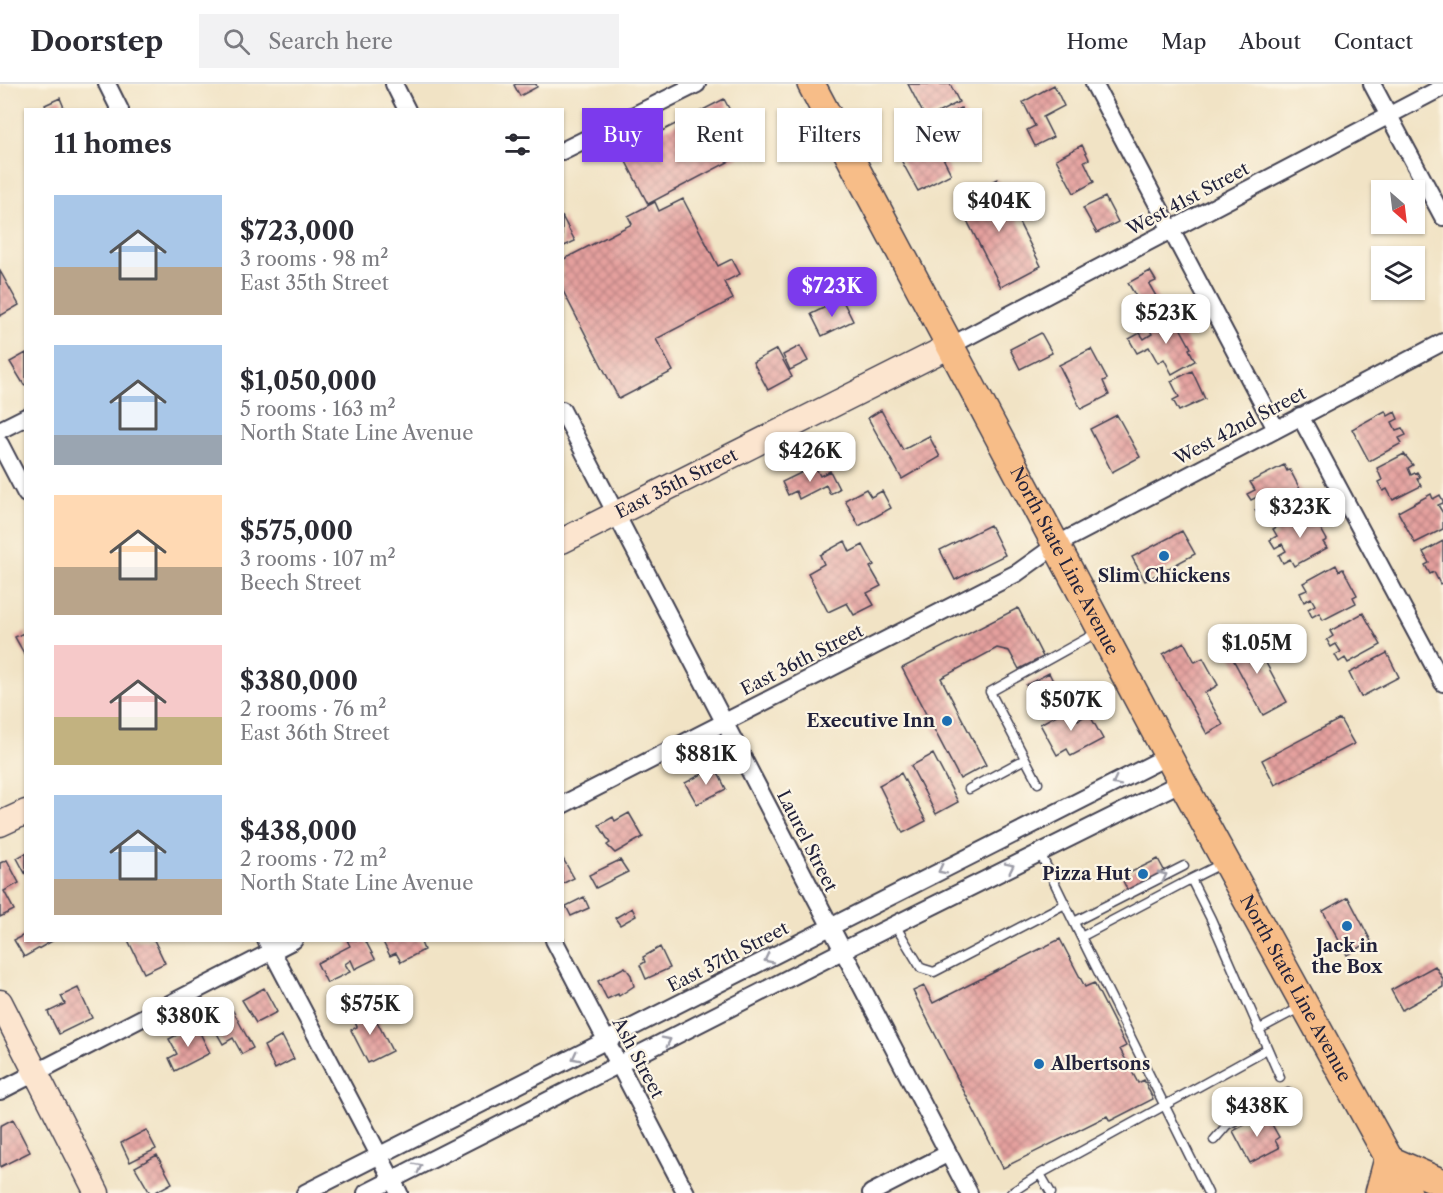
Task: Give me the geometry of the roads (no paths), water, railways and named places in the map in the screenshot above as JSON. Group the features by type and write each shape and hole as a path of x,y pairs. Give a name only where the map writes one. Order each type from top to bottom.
{"main road":[{"name":"North State Line Avenue","path":"811,84 1168,756 1408,1193"},
{"path":"1379,1193 1388,1159 1443,1183"}],"street":[{"path":"107,84 119,108"},
{"path":"394,84 406,108"},
{"path":"564,150 697,84"},
{"path":"1094,84 1276,429"},
{"path":"1372,84 1443,217"},
{"name":"West 41st Street","path":"950,346 1443,87"},
{"name":"West 42nd Street","path":"1056,545 1443,342"},
{"name":"East 35th Street","path":"564,540 950,346"},
{"name":"Laurel Street","path":"564,414 969,1193"},
{"path":"1300,417 1443,683"},
{"path":"0,430 24,418"},
{"path":"0,444 24,491"},
{"name":"East 36th Street","path":"564,804 1017,573 1056,545"},
{"name":"East 37th Street","path":"305,1193 1168,756"},
{"path":"366,1193 395,1187 620,1066 842,951 1182,782"},
{"path":"0,824 24,813"},
{"path":"0,1091 269,946 286,942"},
{"name":"Ash Street","path":"555,942 686,1193"},
{"path":"269,946 395,1187"},
{"path":"0,1002 97,1193"},
{"path":"871,1193 947,1154"}],"lane":[{"path":"1038,783 990,692 1101,630"},
{"path":"969,789 1025,759"},
{"path":"1040,853 1208,1193"},
{"path":"1081,937 1226,861"},
{"path":"1074,922 1184,866"},
{"path":"1191,879 1211,919 1280,1077"},
{"path":"895,925 921,968 934,972 1065,904"},
{"path":"1258,1030 1305,1006"},
{"path":"1011,1193 1040,1174 1164,1104 1267,1049"},
{"path":"1214,1140 1227,1125 1288,1093"},
{"path":"1040,1174 1051,1193"}],"place":[{"name":"Slim Chickens","path":"1164,556"},
{"name":"Executive Inn","path":"947,721"},
{"name":"Pizza Hut","path":"1143,874"},
{"name":"Jack in the Box","path":"1347,926"},
{"name":"Albertsons","path":"1039,1064"}]}
